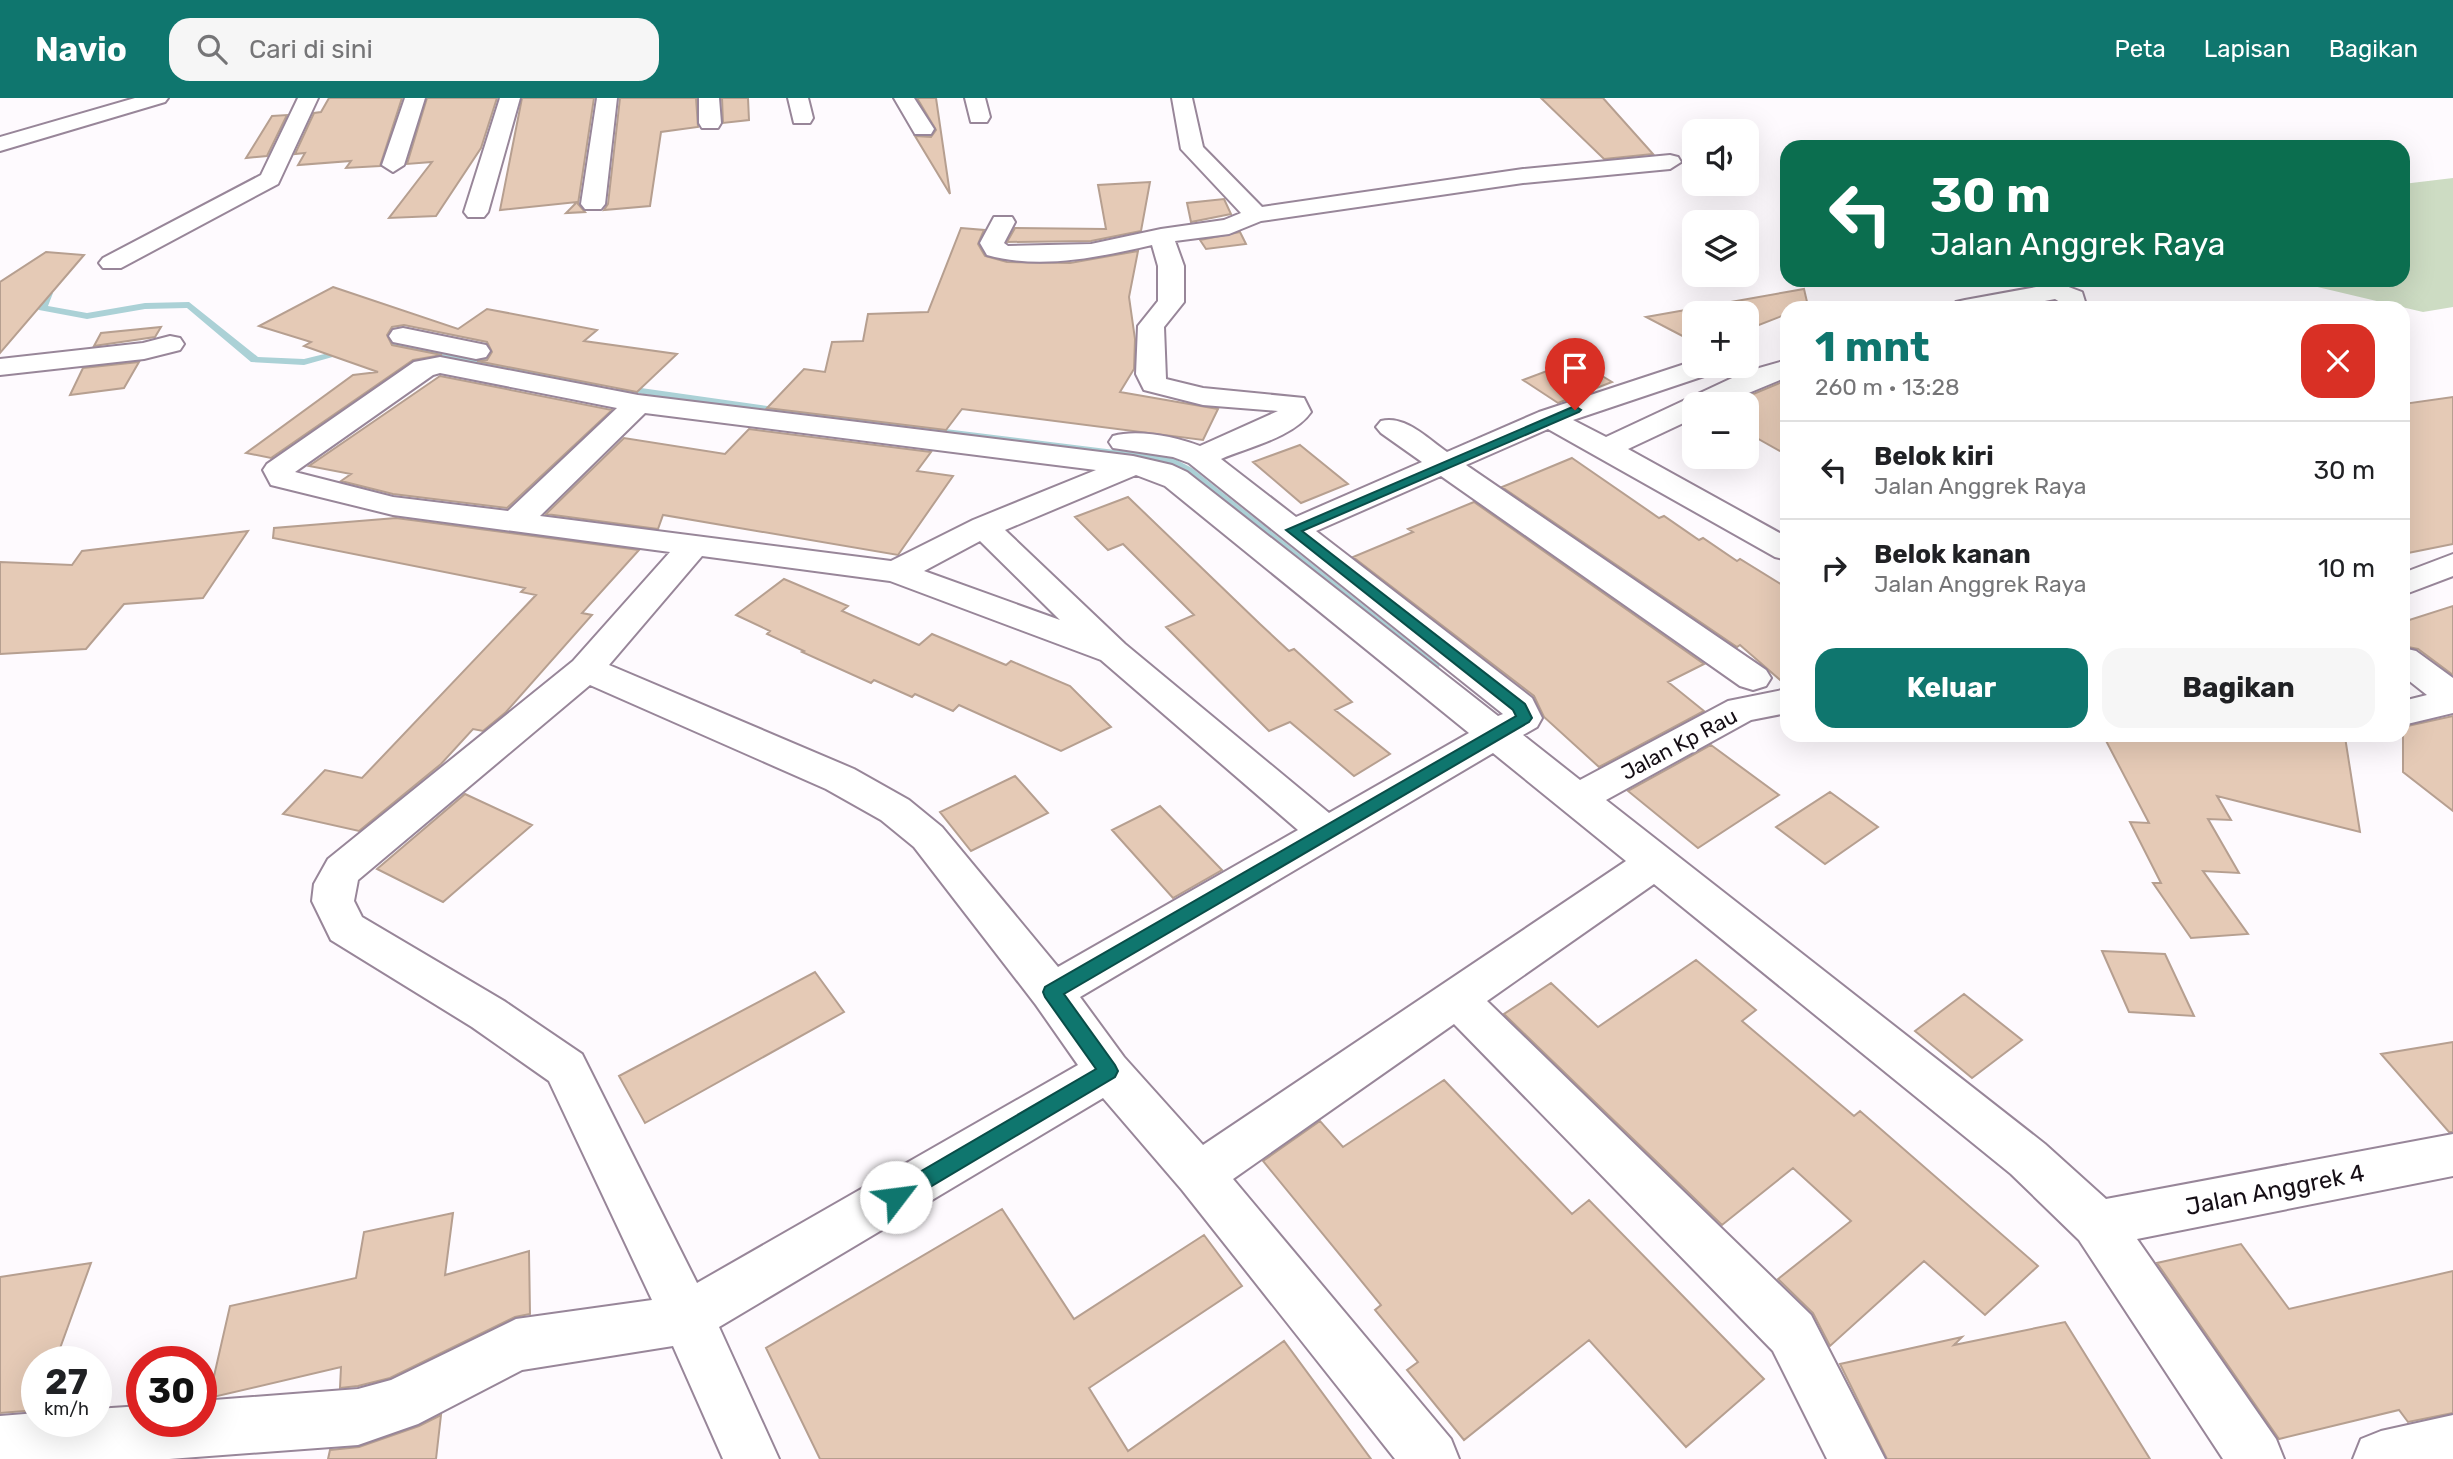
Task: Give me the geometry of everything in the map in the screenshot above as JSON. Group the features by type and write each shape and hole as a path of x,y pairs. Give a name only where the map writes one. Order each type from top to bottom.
{"street":[{"path":"0,144 158,98"},
{"path":"112,263 270,179 275,174 308,98"},
{"path":"393,165 415,98"},
{"path":"476,212 510,98"},
{"path":"593,204 607,98"},
{"path":"709,98 710,123"},
{"path":"904,98 923,129"},
{"path":"1182,98 1192,149 1256,215"},
{"path":"1003,222 992,243 996,250 1007,253 1091,251 1161,236 1229,227 1256,215 1430,192 1523,176 1670,162"},
{"path":"1161,236 1171,267 1171,302 1151,326 1150,374 1154,384 1207,395 1294,404 1297,412 1278,425 1200,457"},
{"path":"2003,301 2058,291 2073,298 2073,301"},
{"path":"403,336 644,384 1179,449 1200,457 1519,708 1524,718 1052,992"},
{"path":"0,367 144,351 170,344"},
{"path":"1759,351 1780,346"},
{"path":"1113,652 897,572 393,506 282,478 278,470 424,368 440,365 638,404 1133,465 1161,471 1175,479 1494,736 2028,1159 2097,1224 2256,1459"},
{"path":"1725,392 1780,370"},
{"path":"1292,530 1549,418 1682,374"},
{"path":"515,522 638,404"},
{"path":"1607,448 1682,413"},
{"path":"1549,418 1780,546"},
{"path":"1391,427 1442,465 1753,678"},
{"path":"897,572 984,527 1133,465"},
{"path":"984,527 1113,652 1327,833"},
{"path":"695,544 586,669 342,870 335,884 333,901 346,928 488,1014 566,1068 687,1317 751,1459"},
{"path":"2410,582 2453,564"},
{"path":"2410,664 2453,698"},
{"path":"586,669 839,779 895,810 928,837 1052,992 1108,1071 1199,1175 1431,1459"},
{"path":"2410,711 2453,698"},
{"name":"Jalan Kp Rau","path":"1576,799 1741,710 1780,702"},
{"path":"1199,1175 1654,863"},
{"path":"1456,998 1792,1333 1857,1459"},
{"path":"0,1444 358,1417 399,1405 516,1345 650,1326 687,1317 1108,1071"},
{"name":"Jalan Anggrek 4","path":"2097,1224 2453,1155"},
{"path":"2381,1459 2453,1443"}],"green space":[{"path":"2453,178 2453,307 2423,312 2410,309 2410,301 2377,301 2318,287 2410,287 2410,183"}],"building":[{"path":"329,98 402,98 380,166 346,168 351,161 298,165 305,153 295,154 314,113 321,112"},
{"path":"427,98 497,98 481,148 436,216 389,218 432,162 407,164"},
{"path":"522,98 594,98 578,204 585,212 566,213 577,202 500,210"},
{"path":"620,98 696,98 698,127 661,132 650,206 604,210 608,204"},
{"path":"722,98 748,98 749,120 723,123"},
{"path":"917,98 936,98 950,194 915,136 931,137 936,130"},
{"path":"1541,98 1603,98 1653,154 1604,159"},
{"path":"287,115 267,156 246,158 272,116"},
{"path":"1150,182 1141,231 1091,241 1007,242 1015,228 1106,229 1098,185"},
{"path":"1224,199 1231,214 1191,222 1187,203"},
{"path":"961,228 984,230 978,244 985,256 1007,262 1070,263 1138,251 1129,297 1135,339 1134,369 1120,392 1218,409 1203,440 962,409 946,430 767,408 804,369 825,372 832,342 863,341 868,314 928,312"},
{"path":"1240,232 1246,244 1206,249 1200,240"},
{"path":"46,252 84,255 0,353 0,282"},
{"path":"333,287 458,329 487,309 597,330 584,341 677,354 637,392 477,361 487,360 492,352 487,342 404,325 392,327 387,335 392,345 442,355 413,360 271,458 246,453 353,375 378,372 304,346 311,342 259,326"},
{"path":"1804,289 1807,301 1780,301 1780,317 1759,325 1759,301 1736,301"},
{"path":"1682,311 1682,336 1646,317"},
{"path":"161,327 155,337 94,346 101,333"},
{"path":"1576,360 1612,382 1558,403 1523,380"},
{"path":"139,362 124,388 70,395 83,368"},
{"path":"440,376 612,410 507,508 393,494 341,481 351,474 309,466"},
{"path":"1780,383 1780,451 1759,439 1758,392"},
{"path":"2453,397 2453,544 2410,553 2410,403"},
{"path":"749,429 931,452 917,471 953,476 898,555 663,515 658,529 546,514 624,438 725,454"},
{"path":"1300,445 1348,484 1301,503 1253,462"},
{"path":"1572,458 1659,518 1664,516 1699,540 1703,538 1737,561 1740,559 1780,584 1780,680 1740,645 1737,647 1502,487"},
{"path":"1128,497 1289,651 1294,649 1352,702 1335,710 1390,754 1354,776 1290,722 1269,731 1166,627 1194,615 1123,544 1108,550 1075,517"},
{"path":"1474,502 1704,664 1668,682 1704,711 1599,767 1544,717 1534,696 1353,557 1413,532 1408,529"},
{"path":"396,518 639,550 582,613 592,615 506,712 483,731 473,729 441,764 359,831 283,814 325,770 362,778 536,595 521,592 525,588 273,538 274,528"},
{"path":"248,531 203,598 124,604 86,649 0,654 0,562 72,565 82,551"},
{"path":"784,579 848,606 842,611 919,645 932,634 1006,665 1011,661 1070,686 1111,727 1061,751 959,705 953,711 874,680 871,683 802,652 804,651 767,634 770,631 736,615"},
{"path":"2453,606 2453,675 2418,649 2410,647 2410,620"},
{"path":"2453,716 2453,811 2403,772 2403,742 2410,742 2410,725"},
{"path":"2107,742 2346,742 2360,832 2217,796 2231,820 2208,819 2239,873 2203,871 2248,934 2191,938 2153,883 2161,883 2130,822 2149,823"},
{"path":"1711,745 1779,795 1698,848 1628,791"},
{"path":"1015,776 1048,813 971,851 940,812"},
{"path":"1830,792 1878,827 1825,864 1776,827"},
{"path":"465,794 532,825 443,902 377,869"},
{"path":"1160,806 1222,870 1173,898 1112,830"},
{"path":"2102,951 2165,954 2194,1016 2129,1012"},
{"path":"1696,960 1756,1010 1742,1021 1854,1116 1860,1111 2038,1266 1985,1315 1924,1261 1830,1346 1813,1313 1778,1279 1851,1221 1793,1168 1722,1225 1504,1014 1551,983 1598,1027"},
{"path":"815,972 844,1012 645,1123 619,1076"},
{"path":"1964,994 2022,1040 1972,1078 1915,1031"},
{"path":"2453,1042 2453,1132 2449,1132 2381,1054"},
{"path":"1444,1080 1572,1214 1589,1200 1764,1379 1686,1447 1589,1340 1464,1440 1407,1370 1418,1362 1375,1310 1381,1305 1263,1161 1320,1121 1343,1147"},
{"path":"1002,1209 1074,1319 1204,1235 1242,1286 1089,1388 1128,1451 1284,1341 1371,1459 820,1459 766,1348"},
{"path":"453,1213 445,1275 529,1251 530,1314 515,1317 390,1378 340,1388 341,1367 217,1396 217,1363 230,1306 356,1278 364,1232"},
{"path":"2241,1244 2289,1309 2453,1271 2453,1413 2408,1422 2399,1410 2279,1439 2157,1263"},
{"path":"91,1263 61,1346 21,1346 21,1411 0,1413 0,1277"},
{"path":"2065,1322 2150,1459 1887,1459 1840,1364 1962,1337 1954,1345"},
{"path":"441,1415 436,1459 328,1459 330,1450 359,1447 419,1426"}],"waterway":[{"path":"0,292 25,288 48,293 42,308 87,316 145,306 189,305 255,360 304,362 349,351"},
{"path":"383,346 409,347 597,384"},
{"path":"620,388 816,416 1167,459 1188,470 1434,666"}],"route":[{"path":"896,1197 1108,1071 1052,992 1524,718 1524,713 1519,708 1292,530 1549,418 1575,410"}]}
